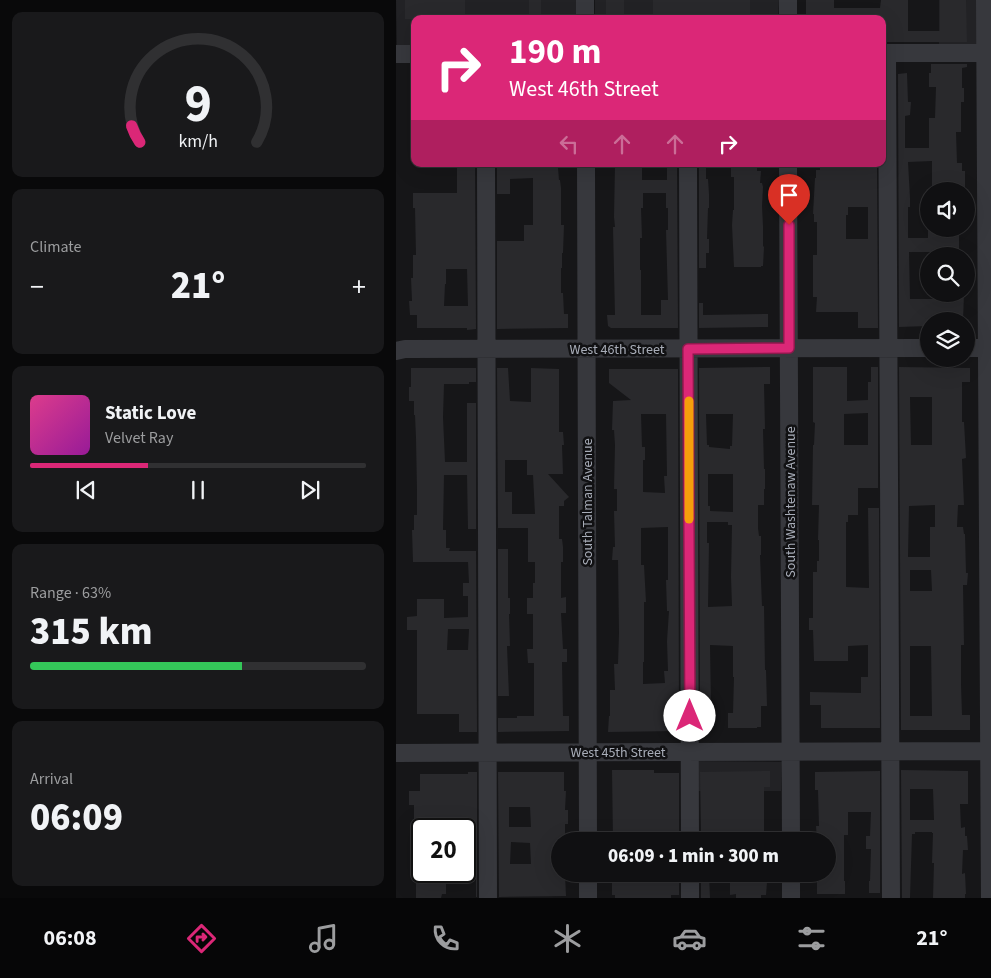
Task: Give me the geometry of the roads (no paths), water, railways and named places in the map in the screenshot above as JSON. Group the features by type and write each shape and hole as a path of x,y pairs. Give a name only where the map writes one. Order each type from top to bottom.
{"street":[{"path":"585,0 585,15"},
{"path":"788,0 788,15"},
{"path":"985,0 988,53 990,898"},
{"path":"886,53 988,53"},
{"path":"396,54 411,54"},
{"path":"886,151 890,898"},
{"path":"486,167 488,898"},
{"name":"South Talman Avenue","path":"586,167 588,832"},
{"path":"688,167 690,832"},
{"name":"South Washtenaw Avenue","path":"788,167 791,832"},
{"name":"West 46th Street","path":"396,351 405,349 920,348"},
{"path":"975,348 989,348"},
{"name":"West 45th Street","path":"396,753 990,751"},
{"path":"588,882 588,898"},
{"path":"690,882 690,898"},
{"path":"791,882 791,898"}]}
